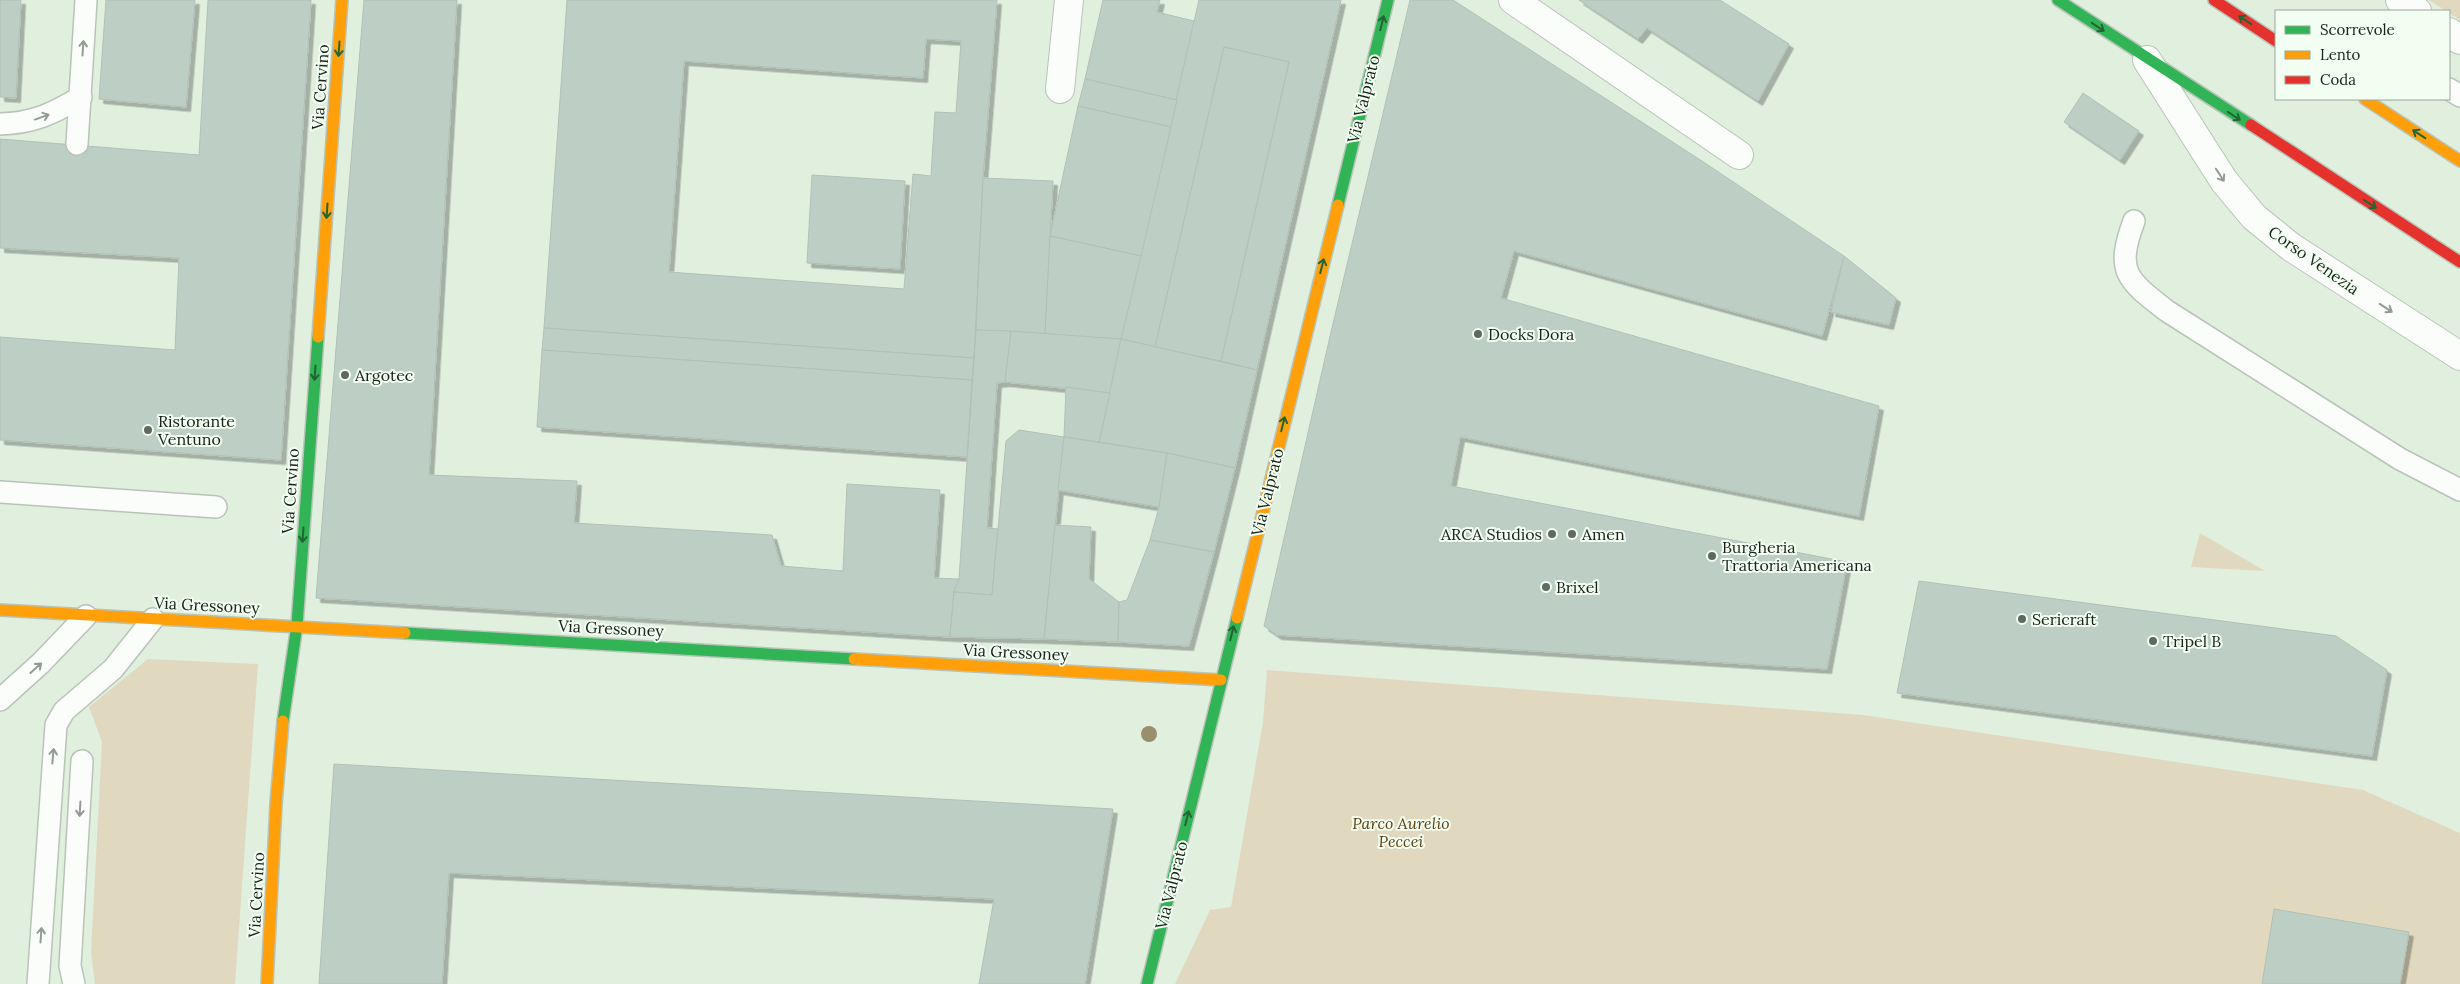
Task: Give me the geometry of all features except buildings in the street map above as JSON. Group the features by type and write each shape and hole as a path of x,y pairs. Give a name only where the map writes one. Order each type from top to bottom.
{"street":[{"name":"Via Cervino","path":"266,984 282,726 287,674 297,626 342,0"},
{"path":"1060,89 1069,0"},
{"name":"Via Valprato","path":"1147,984 1388,0"},
{"path":"1513,0 1739,155"},
{"name":"Corso Venezia","path":"2058,0 2147,60 2460,262"},
{"path":"2214,0 2275,40"},
{"path":"2400,0 2415,10"},
{"name":"Corso Venezia","path":"2147,60 2224,181 2254,216 2291,247 2460,356"},
{"path":"2367,100 2460,161"},
{"name":"Via Gressoney","path":"0,610 1221,680"}],"lane":[{"path":"77,144 86,0"},
{"path":"0,124 27,122 44,117 81,97"},
{"path":"2134,221 2126,243 2124,267 2137,288 2168,311 2400,459 2460,490"},
{"path":"0,492 216,507"},
{"path":"0,700 41,663 86,616"},
{"path":"38,984 56,725 64,711 113,668 153,619"},
{"path":"74,984 70,966 82,760"}],"green space":[{"path":"2429,0 2460,0 2460,20 2450,14 2450,10 2444,10"},
{"path":"2200,533 2265,571 2191,567"},
{"path":"148,659 258,664 235,984 95,984 91,952 102,742 89,707"},
{"name":"Parco Aurelio Peccei","path":"1267,670 1863,715 2363,790 2460,833 2460,984 1175,984 1210,910 1231,907 1263,722"}],"traffic: fast":[{"path":"1338,205 1388,0"},
{"path":"2058,0 2251,125"},
{"path":"283,721 297,625 318,337"},
{"path":"1147,984 1237,618"},
{"path":"405,633 854,659"}],"traffic: slow":[{"path":"318,337 342,0"},
{"path":"2367,100 2460,161"},
{"path":"1237,618 1338,205"},
{"path":"0,610 405,633"},
{"path":"854,659 1221,680"},
{"path":"267,984 276,804 283,721"}],"traffic: jam":[{"path":"2214,0 2275,40"},
{"path":"2251,125 2460,262"}],"place":[{"name":"Docks Dora","path":"1478,334"},
{"name":"Argotec","path":"345,375"},
{"name":"Ristorante Ventuno","path":"148,430"},
{"name":"ARCA Studios","path":"1552,534"},
{"name":"Amen","path":"1572,534"},
{"name":"Burgheria Trattoria Americana","path":"1712,556"},
{"name":"Brixel","path":"1546,587"},
{"name":"Sericraft","path":"2022,619"},
{"name":"Tripel B","path":"2153,641"}]}
